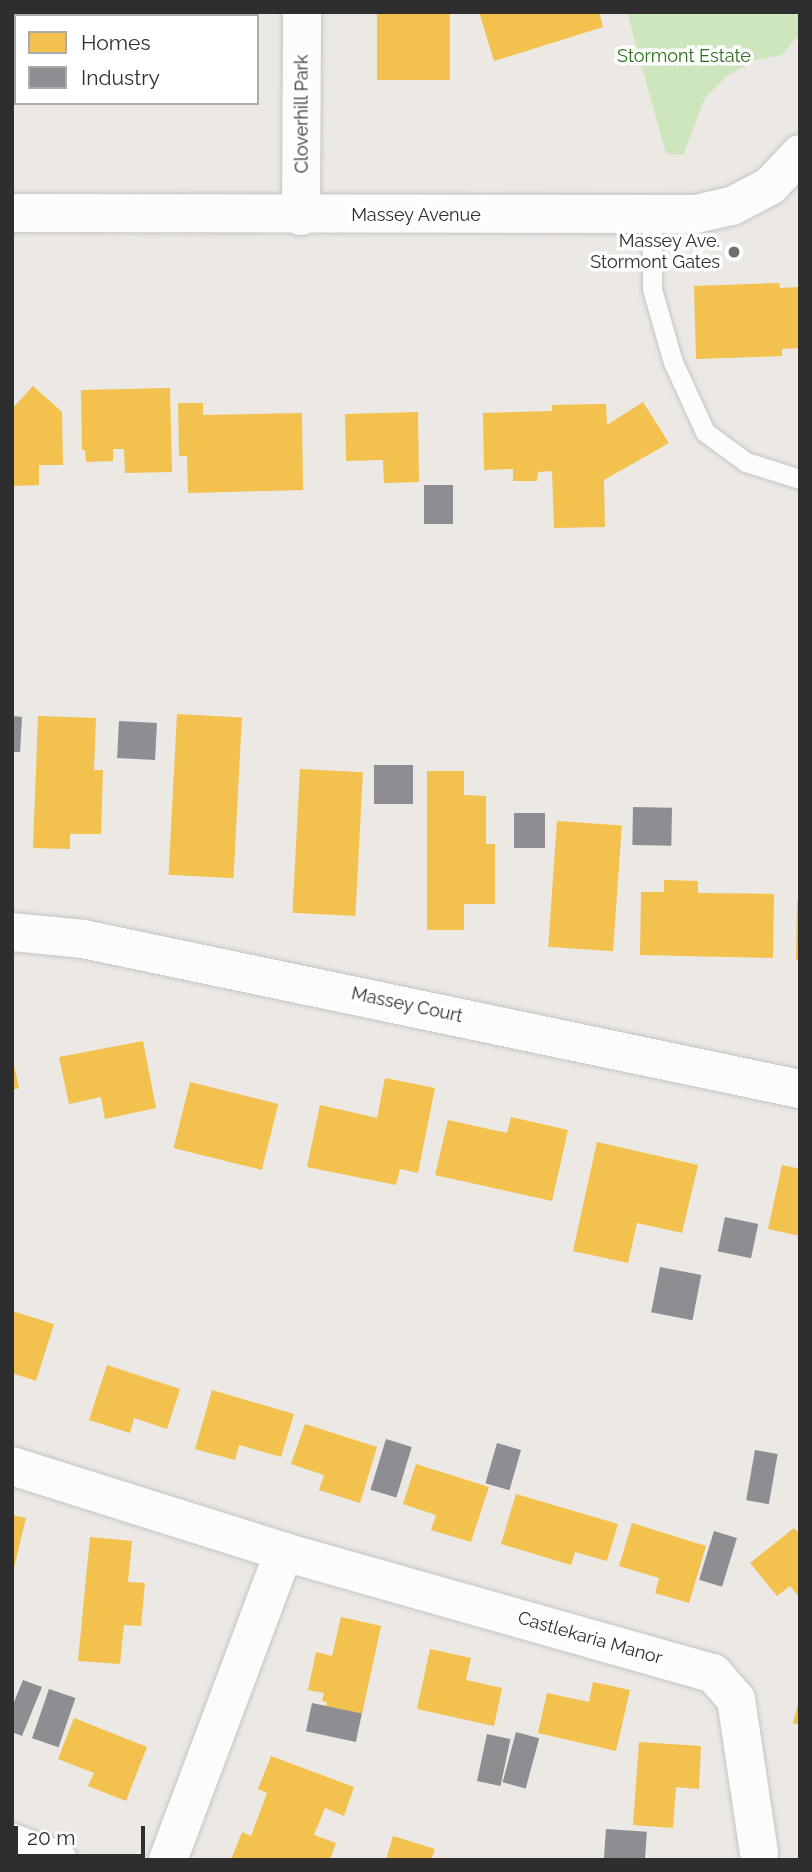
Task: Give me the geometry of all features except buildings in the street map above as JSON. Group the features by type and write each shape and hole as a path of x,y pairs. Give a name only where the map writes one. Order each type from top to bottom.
{"street":[{"name":"Cloverhill Park","path":"301,216 302,12"},
{"name":"Massey Avenue","path":"12,214 696,214 732,206 770,186 800,154"},
{"name":"Massey Court","path":"12,932 83,939 800,1088"},
{"name":"Castlekaria Manor","path":"12,1466 284,1552 713,1673 736,1699 760,1853"},
{"path":"167,1860 284,1552"},
{"path":"12,1843 58,1860"}],"lane":[{"path":"652,215 653,289 673,362 705,432 746,462 800,479"}],"green space":[{"name":"Stormont Estate","path":"627,12 800,12 800,41 796,38 782,55 756,60 727,76 705,98 683,155 666,154"}],"place":[{"name":"Massey Ave. Stormont Gates","path":"734,252"}]}
